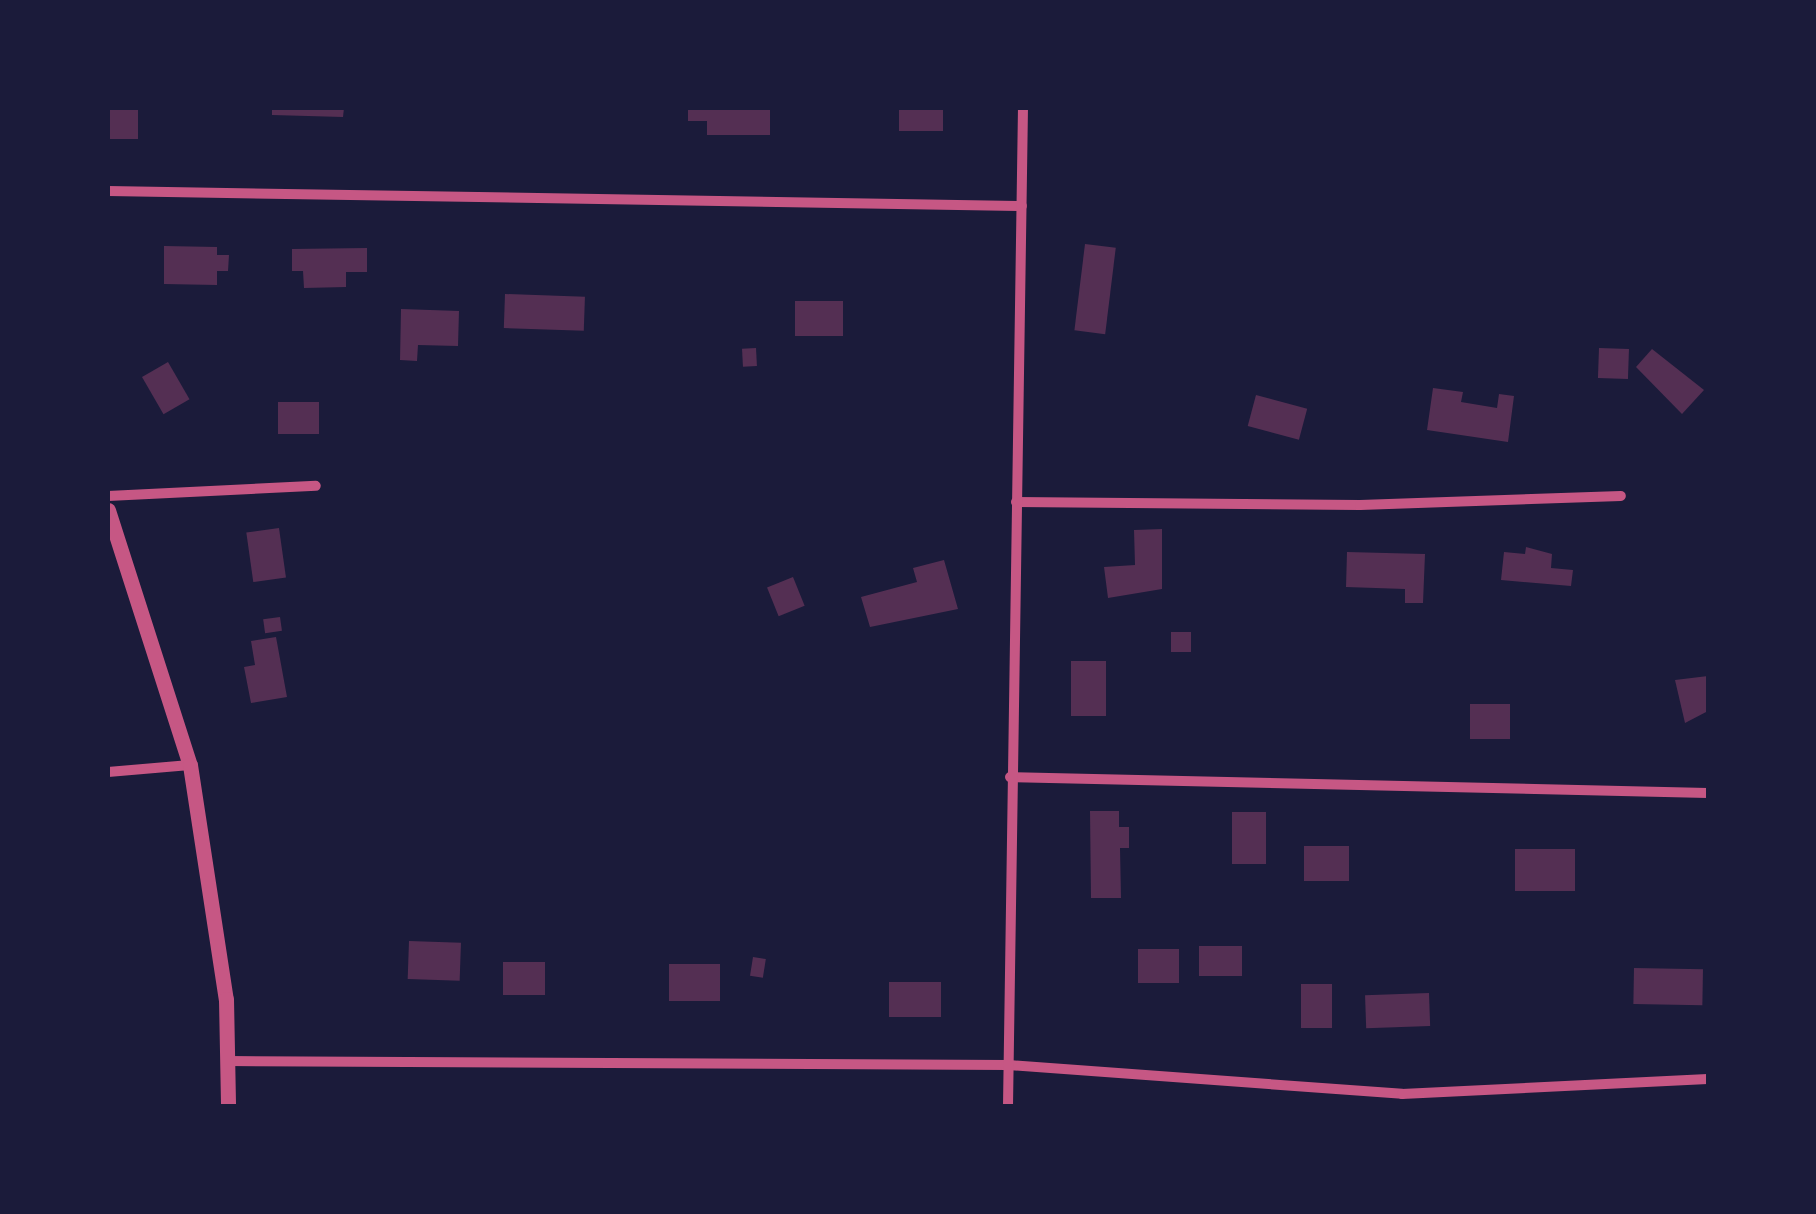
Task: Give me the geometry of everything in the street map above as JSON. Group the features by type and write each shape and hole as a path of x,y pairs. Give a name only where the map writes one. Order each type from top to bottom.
{"street":[{"path":"1008,1106 1010,776 1024,108"},
{"path":"108,191 1022,206"},
{"path":"108,496 316,486"},
{"path":"1016,502 1360,505 1621,496"},
{"path":"108,510 190,765 224,981 228,1106"},
{"path":"108,772 190,765"},
{"path":"1010,776 1708,793"},
{"path":"228,1061 1009,1065 1402,1094 1708,1079"}],"building":[{"path":"108,108 138,108 138,139 108,139"},
{"path":"272,108 344,108 343,117 272,115"},
{"path":"688,108 770,108 770,135 707,135 707,121 688,121"},
{"path":"899,108 943,108 943,131 899,131"},
{"path":"1085,244 1116,248 1105,334 1074,330"},
{"path":"164,246 217,247 217,255 229,255 228,271 217,271 217,285 164,284"},
{"path":"367,248 367,272 346,272 346,287 304,288 303,271 292,271 292,249"},
{"path":"505,294 585,297 584,331 504,328"},
{"path":"795,301 843,301 843,336 795,336"},
{"path":"401,309 459,311 458,346 418,345 417,361 400,360"},
{"path":"756,348 757,366 743,367 742,349"},
{"path":"1599,348 1629,349 1628,379 1598,378"},
{"path":"1652,349 1704,390 1682,414 1636,367"},
{"path":"168,362 190,399 164,414 142,377"},
{"path":"1433,388 1463,392 1461,402 1497,408 1499,394 1514,396 1508,442 1427,430"},
{"path":"1256,395 1307,409 1299,440 1248,426"},
{"path":"278,402 319,402 319,434 278,434"},
{"path":"279,528 286,578 253,582 246,533"},
{"path":"1162,529 1162,589 1108,598 1104,567 1135,565 1134,530"},
{"path":"1526,547 1552,554 1551,568 1573,570 1571,586 1501,580 1504,552 1525,554"},
{"path":"1347,552 1425,554 1423,603 1405,603 1405,589 1346,587"},
{"path":"944,560 958,609 870,627 861,597 917,582 913,568"},
{"path":"793,577 805,606 779,616 767,587"},
{"path":"280,617 282,631 265,633 263,619"},
{"path":"1171,632 1191,632 1191,652 1171,652"},
{"path":"276,637 287,697 251,703 244,667 255,665 251,641"},
{"path":"1071,661 1106,661 1106,716 1071,716"},
{"path":"1708,676 1708,711 1685,723 1675,680"},
{"path":"1470,704 1510,704 1510,739 1470,739"},
{"path":"1090,811 1119,811 1119,827 1129,827 1129,848 1120,848 1121,898 1091,898"},
{"path":"1232,812 1266,812 1266,864 1232,864"},
{"path":"1304,846 1349,846 1349,881 1304,881"},
{"path":"1515,849 1575,849 1575,891 1515,891"},
{"path":"409,941 461,943 460,981 408,979"},
{"path":"1199,946 1242,946 1242,976 1199,976"},
{"path":"1138,949 1179,949 1179,983 1138,983"},
{"path":"753,957 766,959 763,978 750,976"},
{"path":"503,962 545,962 545,995 503,995"},
{"path":"669,964 720,964 720,1001 669,1001"},
{"path":"1634,968 1703,969 1702,1005 1633,1004"},
{"path":"889,982 941,982 941,1017 889,1017"},
{"path":"1301,984 1332,984 1332,1028 1301,1028"},
{"path":"1429,993 1430,1026 1366,1028 1365,995"}]}
